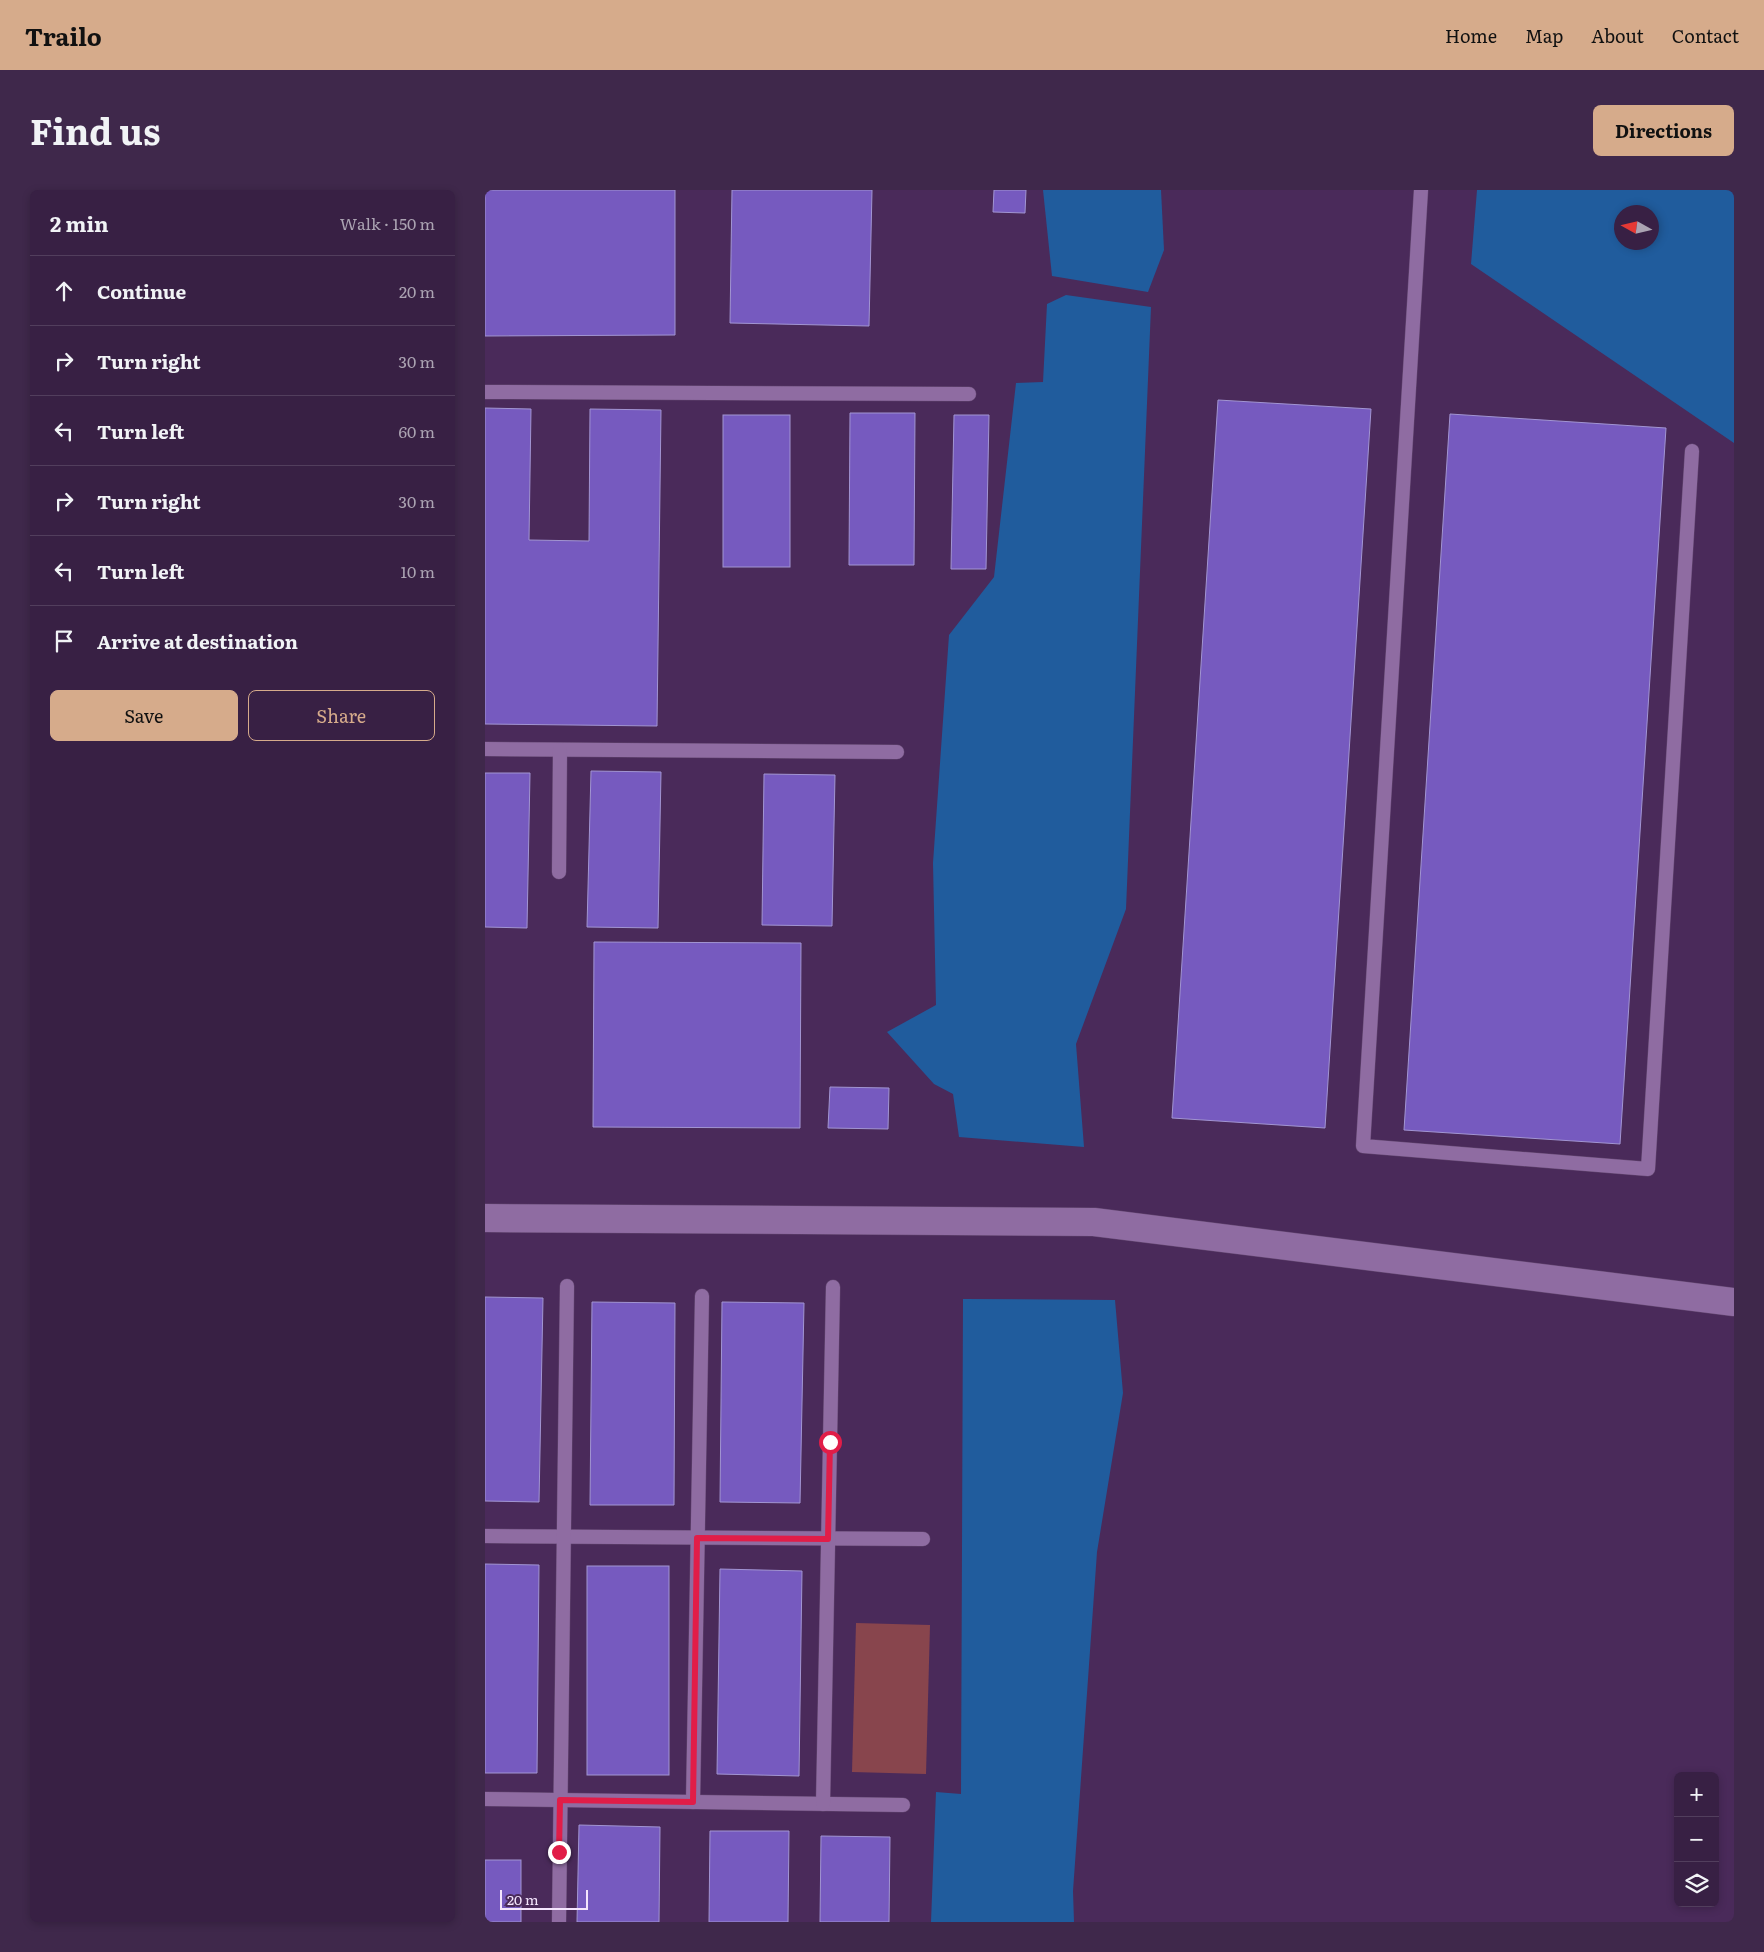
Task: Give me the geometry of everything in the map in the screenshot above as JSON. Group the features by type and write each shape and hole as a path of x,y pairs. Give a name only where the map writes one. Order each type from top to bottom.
{"street":[{"path":"485,1218 1094,1222 1734,1302"}],"lane":[{"path":"1421,190 1363,1146 1648,1169 1692,451"},
{"path":"485,392 969,394"},
{"path":"485,749 897,752"},
{"path":"559,872 560,750"},
{"path":"559,1922 567,1286"},
{"path":"823,1804 833,1287"},
{"path":"693,1802 702,1296"},
{"path":"485,1536 923,1540"},
{"path":"485,1799 903,1805"}],"shaded area":[{"path":"856,1623 930,1625 926,1774 852,1772"}],"water":[{"path":"1043,190 1161,190 1164,250 1148,292 1052,276"},
{"path":"1477,190 1734,190 1734,443 1471,264"},
{"path":"1066,295 1151,307 1126,909 1076,1044 1084,1147 959,1137 953,1094 934,1084 887,1032 936,1005 933,863 949,635 994,577 1016,383 1043,382 1047,304"},
{"path":"963,1299 1115,1300 1123,1393 1097,1552 1073,1891 1074,1922 931,1922 936,1792 961,1794"}],"building":[{"path":"485,190 675,190 675,335 485,336"},
{"path":"732,190 872,190 869,326 730,323"},
{"path":"994,190 1026,190 1025,213 993,212"},
{"path":"1218,400 1371,409 1325,1128 1172,1118"},
{"path":"485,408 531,409 529,540 589,541 590,409 661,410 657,726 485,724"},
{"path":"850,413 915,413 914,565 849,565"},
{"path":"1450,414 1666,428 1620,1144 1404,1130"},
{"path":"723,415 790,415 790,567 723,567"},
{"path":"954,415 989,415 986,569 951,569"},
{"path":"591,771 661,772 658,928 587,927"},
{"path":"485,773 530,773 527,928 485,927"},
{"path":"764,774 835,775 832,926 762,925"},
{"path":"594,942 801,943 800,1128 593,1127"},
{"path":"830,1087 889,1088 888,1129 828,1128"},
{"path":"485,1297 543,1298 539,1502 485,1501"},
{"path":"592,1302 675,1303 674,1505 590,1505"},
{"path":"722,1302 804,1303 800,1503 720,1502"},
{"path":"485,1564 539,1565 537,1773 485,1773"},
{"path":"587,1566 669,1566 669,1775 587,1775"},
{"path":"720,1569 802,1571 799,1776 717,1774"},
{"path":"579,1825 660,1827 659,1922 577,1922"},
{"path":"710,1831 789,1831 788,1922 709,1922"},
{"path":"821,1836 890,1837 889,1922 820,1922"},
{"path":"485,1860 521,1860 521,1922 485,1922"}],"route":[{"path":"559,1852 560,1800 693,1802 697,1538 828,1539 830,1442"}]}
